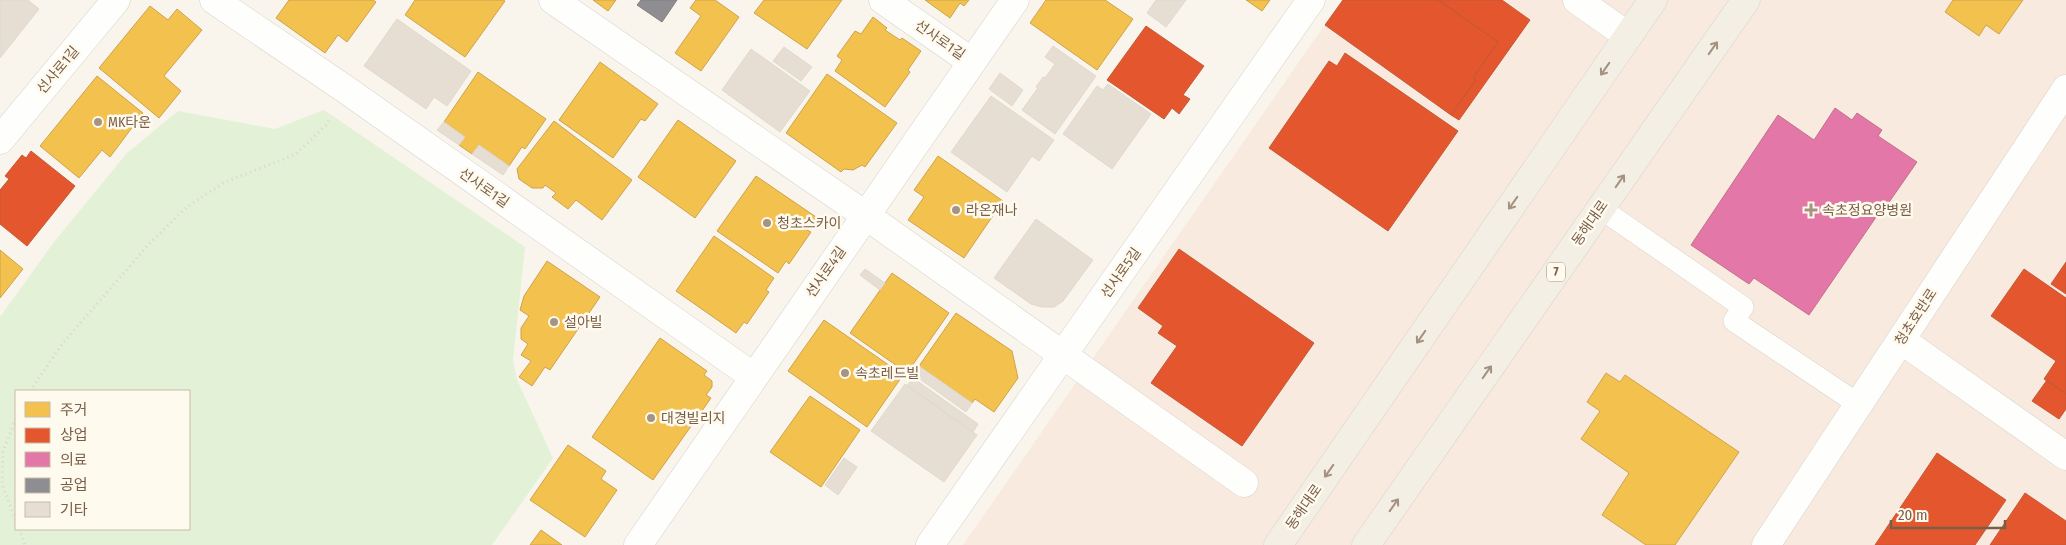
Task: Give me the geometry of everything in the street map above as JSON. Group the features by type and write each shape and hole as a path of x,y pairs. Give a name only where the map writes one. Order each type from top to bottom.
{"main road":[{"name":"동해대로","path":"1278,545 1653,0"},
{"name":"동해대로","path":"1366,545 1746,0"}],"street":[{"name":"선사로1길","path":"0,140 116,0"},
{"name":"선사로1길","path":"214,0 345,89 754,377"},
{"path":"553,0 865,215 1244,483"},
{"name":"선사로1길","path":"883,0 972,62"},
{"name":"선사로4길","path":"638,545 1015,0"},
{"name":"선사로5길","path":"930,545 1311,0"},
{"path":"1577,0 1628,36"},
{"name":"청초호반로","path":"1766,545 2066,89"},
{"path":"1901,340 2066,456"}],"lane":[{"path":"1600,208 1743,307 1734,321 1858,404"}],"path":[{"path":"31,390 63,343 149,244 187,207 223,183 296,154 326,125 345,89"},
{"path":"15,422 4,451 2,484 15,518"},
{"path":"19,530 25,545"}],"shaded area":[{"path":"1342,0 2066,0 2066,545 963,545"}],"green space":[{"path":"324,110 525,247 513,360 517,380 553,458 492,545 0,545 0,317 54,242 127,153 178,111 275,129"}],"building: 주거":[{"path":"289,0 373,0 376,2 347,42 338,35 325,53 276,18"},
{"path":"415,0 505,1 465,57 405,15"},
{"path":"593,0 616,0 608,11"},
{"path":"696,0 715,0 739,17 701,71 675,53 701,16 690,8"},
{"path":"764,0 842,0 807,49 754,13"},
{"path":"925,0 969,0 964,6 960,3 950,18"},
{"path":"1046,0 1105,0 1133,19 1097,70 1030,23"},
{"path":"1246,0 1270,0 1262,11"},
{"path":"1953,0 2023,0 1999,34 1986,25 1979,36 1945,12"},
{"path":"150,6 168,20 177,9 202,30 164,76 181,91 159,118 99,68"},
{"path":"873,17 887,28 885,30 900,40 902,38 921,51 908,70 910,72 885,107 835,71 842,60 837,56 855,31 861,34"},
{"path":"600,62 658,104 645,121 641,119 613,158 559,120"},
{"path":"478,72 546,119 525,149 522,147 509,166 479,145 472,154 459,145 465,137 444,122"},
{"path":"827,74 897,123 865,167 862,165 853,170 844,169 841,172 786,133"},
{"name":"MK타운","path":"97,76 143,113 110,157 102,150 79,178 40,146"},
{"path":"678,120 736,161 695,218 638,177"},
{"path":"554,121 632,180 602,220 576,200 568,209 552,197 556,193 545,185 543,188 532,188 519,179 517,169"},
{"name":"라온재나","path":"938,156 1003,201 964,258 908,220 924,197 914,190"},
{"name":"청초스카이","path":"756,176 816,217 807,230 811,232 789,264 786,261 778,273 717,231"},
{"path":"714,236 774,278 766,290 769,292 747,324 744,322 736,333 676,291"},
{"path":"0,250 23,269 0,298"},
{"name":"설아빌","path":"547,261 600,297 550,370 545,367 532,386 519,377 531,361 521,355 528,344 521,339 521,328 529,316 520,310 524,296"},
{"path":"892,273 949,313 907,373 850,333"},
{"path":"956,313 1012,351 1018,378 994,412 975,399 972,403 919,366"},
{"name":"속초레드빌","path":"824,320 903,375 867,427 788,371"},
{"name":"대경빌리지","path":"660,338 707,371 704,375 712,381 712,387 706,395 711,398 653,480 592,437"},
{"path":"1606,373 1620,382 1625,375 1739,452 1675,545 1646,545 1602,515 1629,473 1581,439 1600,411 1587,402"},
{"path":"810,396 860,430 821,487 770,452"},
{"path":"568,445 606,471 601,479 617,490 585,537 530,500"},
{"path":"541,530 562,545 530,545"}],"building: 상업":[{"path":"1343,0 1438,0 1498,42 1473,78 1476,80 1451,115 1325,25"},
{"path":"1438,0 1502,0 1530,20 1459,120 1451,115 1476,80 1473,78 1498,42"},
{"path":"1146,26 1204,66 1183,95 1190,99 1179,114 1172,108 1164,119 1107,80"},
{"path":"1345,53 1458,131 1388,231 1269,148 1329,61 1337,66"},
{"path":"31,151 75,186 27,246 0,224 0,190 9,179 5,176 22,155 26,158"},
{"path":"1179,249 1314,343 1242,446 1151,383 1177,346 1158,333 1163,326 1138,308"},
{"path":"2066,262 2066,294 2051,284"},
{"path":"2024,269 2066,298 2066,394 2044,379 2056,361 1991,316"},
{"path":"2047,380 2066,394 2066,409 2059,419 2032,401"},
{"path":"1937,453 2006,500 1975,545 1875,545"},
{"path":"2025,493 2066,521 2066,545 1990,545"}],"building: 의료":[{"path":"1835,108 1852,120 1857,113 1882,130 1878,136 1917,162 1885,208 1883,207 1809,315 1754,278 1749,284 1691,245 1778,115 1814,140"}],"building: 공업":[{"path":"641,0 677,0 662,22 637,5"}],"building: 기타":[{"path":"0,0 28,0 39,9 0,58"},
{"path":"1156,0 1186,0 1166,27 1147,13"},
{"path":"397,19 471,71 447,106 434,97 426,109 364,66"},
{"path":"1053,46 1096,76 1055,134 1022,110 1038,88 1036,87 1043,77 1045,78 1055,64 1045,57"},
{"path":"784,47 812,67 801,81 773,61"},
{"path":"751,49 810,91 780,132 722,90"},
{"path":"1000,73 1023,90 1012,106 989,89"},
{"path":"1108,84 1151,114 1112,169 1063,134 1097,86 1103,90"},
{"path":"991,96 1054,140 1039,161 1032,156 1007,192 951,152"},
{"path":"444,122 465,137 459,145 437,130"},
{"path":"479,145 509,166 503,175 472,154"},
{"path":"1036,219 1093,260 1063,301 1054,307 1042,307 1031,304 994,278"},
{"path":"865,269 885,283 880,290 860,275"},
{"path":"919,366 972,403 966,412 913,374"},
{"path":"913,378 978,424 973,432 907,386"},
{"path":"905,384 977,435 944,482 871,431"},
{"path":"844,458 857,467 838,495 825,485"}],"place":[{"name":"MK타운","path":"98,122"},
{"name":"라온재나","path":"956,210"},
{"name":"속초정요양병원","path":"1811,210"},
{"name":"청초스카이","path":"767,223"},
{"name":"설아빌","path":"554,322"},
{"name":"속초레드빌","path":"845,373"},
{"name":"대경빌리지","path":"651,418"}]}
